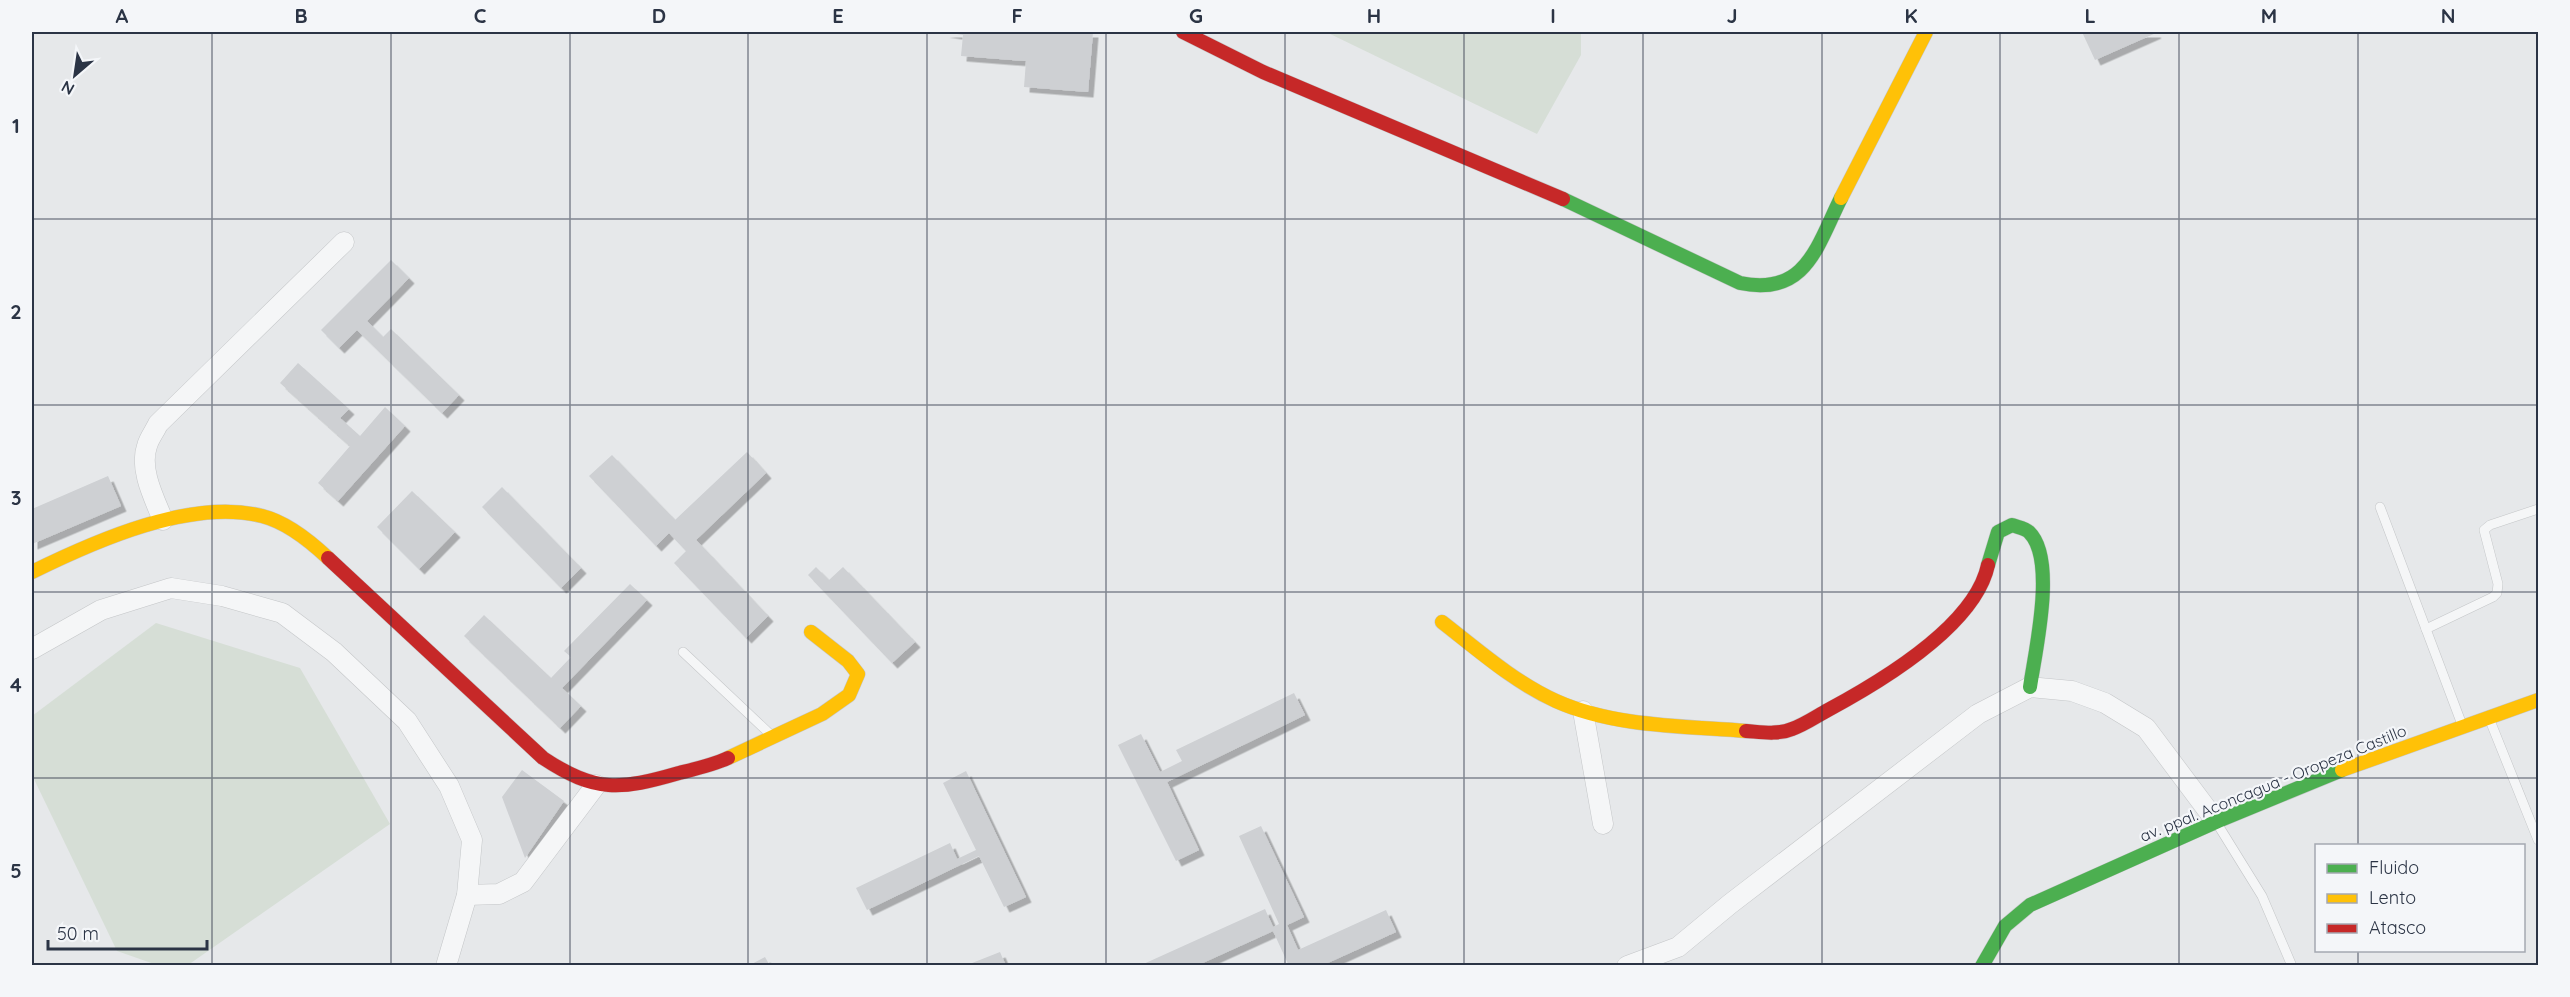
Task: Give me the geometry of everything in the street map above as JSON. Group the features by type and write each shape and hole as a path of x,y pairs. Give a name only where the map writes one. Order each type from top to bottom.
{"street":[{"path":"1183,32 1263,72 1520,179 1740,283 1758,288 1784,283 1806,267 1926,32"},
{"path":"163,520 150,487 145,464 146,446 158,424 344,242"},
{"path":"32,573 163,520 212,513 260,516 285,527 324,554 543,758 567,774 596,785 626,787 722,760 822,714 849,695 858,674 848,661 810,632"},
{"path":"1442,622 1510,673 1555,700 1583,711 1613,717 1768,733 1791,730 1867,689 1945,632 1973,600 1986,573 1992,545 1998,532 2012,525 2029,533 2043,560 2043,586 2030,687"},
{"path":"32,649 101,610 171,588 222,596 282,613 334,652 407,721 448,786 472,840 467,895 446,966"},
{"path":"1627,966 1678,947 1730,904 1978,714 2030,687 2072,692 2106,703 2146,728 2215,820"},
{"name":"av. ppal. Aconcagua - Oropeza Castillo","path":"1983,966 2005,926 2030,905 2215,820 2462,725 2538,700"},
{"path":"1583,711 1603,824"},
{"path":"467,895 499,894 523,882 596,785"}],"lane":[{"path":"2380,507 2462,725"},
{"path":"2426,629 2498,593 2498,584 2484,530 2490,525 2538,509"},
{"path":"683,652 773,737"},
{"path":"2488,716 2538,840"},
{"path":"2215,820 2262,896 2292,966"}],"shaded area":[{"path":"1326,32 1581,32 1581,55 1537,134"},
{"path":"156,623 300,668 390,824 188,965 157,965 117,951 32,775 32,716"}],"building":[{"path":"944,32 1093,32 1088,92 1024,87 1026,61 961,56 963,35"},
{"path":"2082,32 2155,32 2156,33 2095,60"},
{"path":"391,260 409,278 367,321 383,337 391,329 459,395 442,413 357,330 339,348 321,330"},
{"path":"298,363 349,409 340,418 360,436 385,407 405,426 338,501 318,483 350,446 280,383"},
{"path":"747,452 766,473 696,540 768,616 746,638 674,563 686,551 669,533 656,546 589,476 612,455 675,520"},
{"path":"108,476 121,506 32,544 32,509"},
{"path":"502,487 581,568 561,588 482,507"},
{"path":"412,491 455,532 419,569 377,527"},
{"path":"816,567 829,580 843,567 915,642 892,663 808,575"},
{"path":"630,584 647,600 562,688 581,706 560,728 464,636 484,615 551,678 571,657 564,651"},
{"path":"1294,693 1305,715 1167,782 1199,850 1176,861 1118,745 1141,734 1160,772 1182,761 1176,750"},
{"path":"522,770 564,801 525,858 502,797"},
{"path":"966,771 1026,897 1004,907 979,856 867,910 856,888 950,843 957,859 976,850 943,783"},
{"path":"1261,826 1304,917 1287,925 1298,950 1386,910 1396,932 1321,966 1289,966 1273,931 1196,966 1139,966 1265,909 1273,927 1279,924 1239,836"},
{"path":"1000,952 1006,966 967,966 967,965"},
{"path":"765,957 770,966 748,966"}],"traffic: fast":[{"path":"1563,199 1740,283 1762,285 1780,282 1795,275 1806,264 1816,250 1841,198"},
{"path":"1988,565 1998,532 2012,525 2029,532 2037,545 2042,563 2042,606 2030,687"},
{"path":"1982,966 2005,926 2030,905 2218,821 2342,770"}],"traffic: slow":[{"path":"1841,198 1926,32"},
{"path":"32,572 114,536 175,518 205,513 234,512 271,519 298,533 328,558"},
{"path":"1442,622 1526,685 1578,710 1625,721 1746,731"},
{"path":"728,758 822,714 849,695 858,674 848,661 811,632"},
{"path":"2342,770 2538,700"}],"traffic: jam":[{"path":"1183,32 1263,72 1563,199"},
{"path":"328,558 543,758 578,778 609,785 640,783 704,767 728,758"},
{"path":"1746,731 1775,733 1797,727 1898,668 1923,650 1965,609 1980,588 1988,565"}]}
